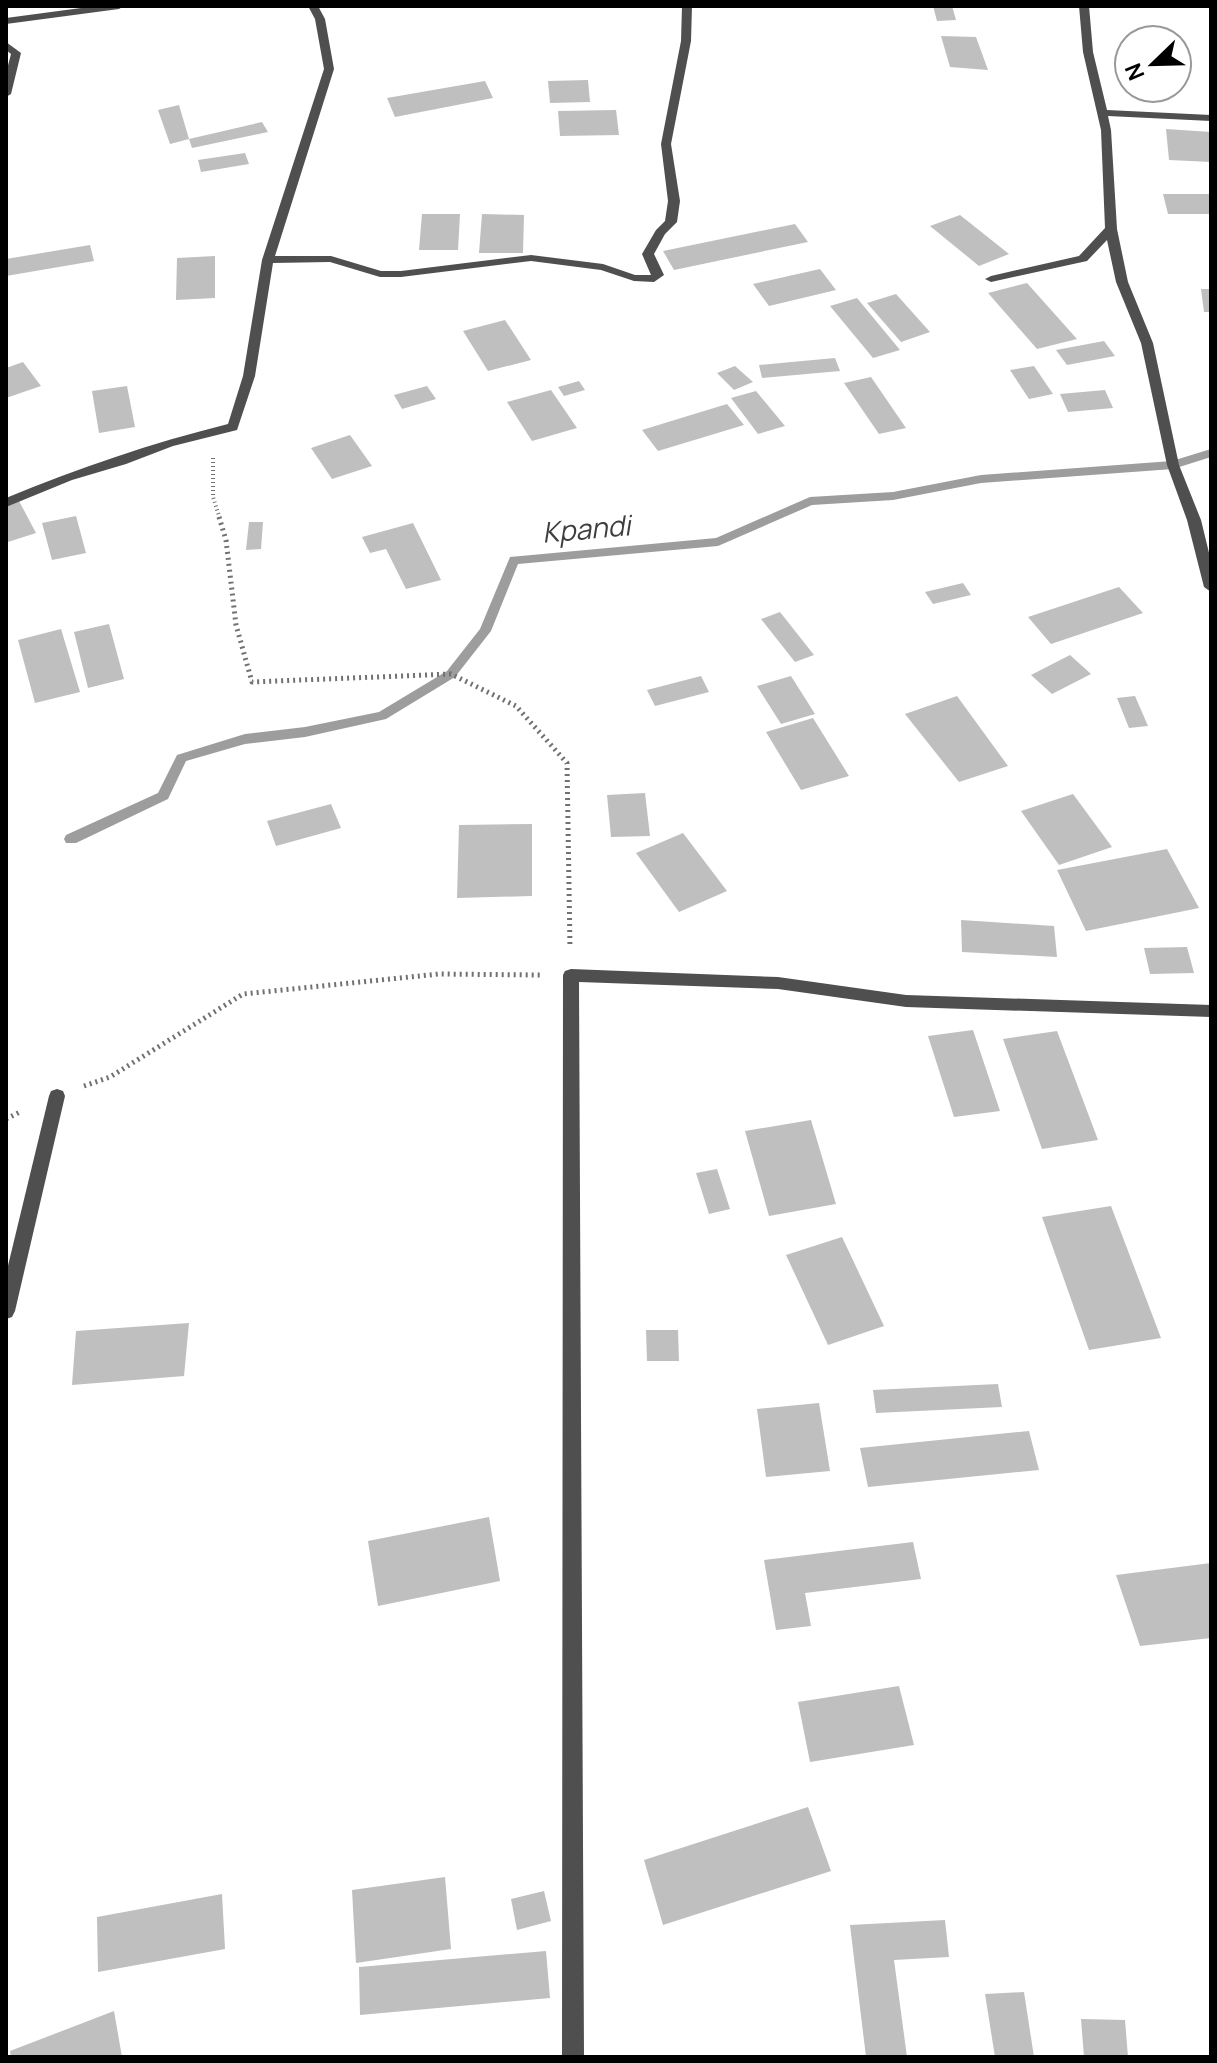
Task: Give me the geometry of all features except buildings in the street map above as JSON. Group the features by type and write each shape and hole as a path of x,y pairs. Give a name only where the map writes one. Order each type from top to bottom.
{"street":[{"path":"6,21 119,6"},
{"path":"6,503 67,477 169,443 233,427 249,376 268,260 329,69 320,19 313,6"},
{"path":"268,260 331,259 380,274 401,274 531,258 603,267 634,278 654,279 658,275 648,254 660,232 671,222 674,201 666,144 686,41 687,6"},
{"path":"1084,6 1088,52 1106,130 1111,229 1122,282 1147,343 1173,465 1194,520 1211,587"},
{"path":"6,45 16,53 6,94"},
{"path":"1102,113 1211,118"},
{"path":"991,279 1083,259 1111,229"},
{"path":"573,2057 571,975 778,983 906,1001 1211,1011"},
{"path":"6,1311 57,1096"}],"path":[{"path":"57,1096 110,1077 243,994 439,974 571,975 567,763 516,706 451,674 252,682 236,625 226,540 213,497 213,433"}],"waterway":[{"name":"Kpandi","path":"71,839 163,796 181,758 245,739 305,732 382,716 451,674 485,631 514,560 718,542 810,501 893,496 981,479 1173,465 1211,453"}]}
